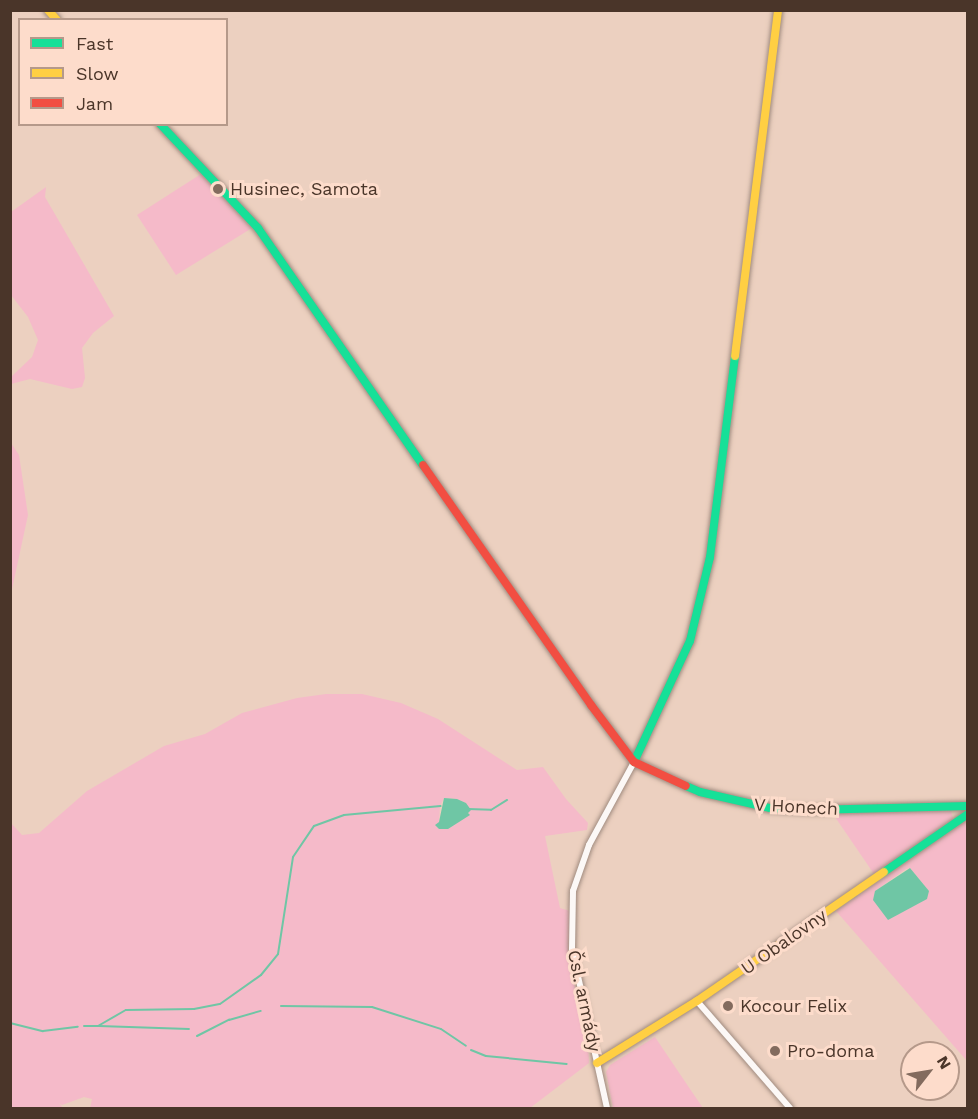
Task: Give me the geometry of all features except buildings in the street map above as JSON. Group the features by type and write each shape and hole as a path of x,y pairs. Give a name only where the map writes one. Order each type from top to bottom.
{"street":[{"path":"162,126 258,228 584,696 634,762 690,641 710,557 778,10"},
{"name":"V Honech","path":"634,762 700,792 770,808 811,810 968,806"},
{"name":"Čsl. armády","path":"607,1108 572,949 573,891 586,853 634,762"},
{"name":"U Obalovny","path":"597,1063 697,1001 968,814"},
{"path":"697,1001 790,1108"}],"shaded area":[{"path":"201,174 252,228 176,275 137,215"},
{"path":"46,187 45,197 114,316 93,333 82,348 85,378 82,387 72,389 30,379 11,384 11,377 32,357 38,340 28,317 11,295 11,212"},
{"path":"11,443 19,455 28,515 11,594"},
{"path":"326,694 362,694 401,703 438,719 517,770 543,767 566,799 588,823 587,830 545,836 560,908 570,911 568,957 588,1042 589,1063 530,1108 90,1108 92,1099 84,1097 62,1105 59,1103 63,1108 11,1108 10,822 22,835 39,833 87,791 164,746 205,734 242,713 297,698","holes":["444,798 457,799 466,803 469,815 448,829 439,822 440,806"]},
{"path":"444,798 457,799 466,803 471,810 468,813 470,815 448,829 439,829 435,825 439,822"},
{"path":"951,810 953,819 874,874 833,814"},
{"path":"967,820 967,1061 960,1053 960,1041 950,1041 836,911","holes":["910,868 929,891 875,891"]},
{"path":"910,868 929,891 927,899 888,920 873,900 875,891"},
{"path":"655,1037 703,1108 613,1108 606,1072 610,1065"}],"waterway":[{"path":"468,809 491,810 507,800"},
{"path":"84,1026 98,1026 126,1010 194,1009 220,1004 261,975 278,954 293,857 314,826 344,815 441,806"},
{"path":"281,1006 372,1007 441,1029 466,1046"},
{"path":"197,1036 229,1020 261,1011"},
{"path":"10,1023 43,1031 78,1027"},
{"path":"99,1026 189,1029"},
{"path":"471,1050 486,1056 567,1064"}],"traffic: fast":[{"path":"162,126 258,228 423,465"},
{"path":"634,762 690,641 710,557 735,356"},
{"path":"686,786 700,792 770,808 811,810 968,806"},
{"path":"884,872 968,814"}],"traffic: slow":[{"path":"48,10 55,18"},
{"path":"735,356 778,10"},
{"path":"597,1063 697,1001 884,872"}],"traffic: jam":[{"path":"423,465 591,705 634,762 686,786"}],"place":[{"name":"Husinec, Samota","path":"218,189"},
{"name":"Kocour Felix","path":"728,1006"},
{"name":"Pro-doma","path":"775,1051"}]}
